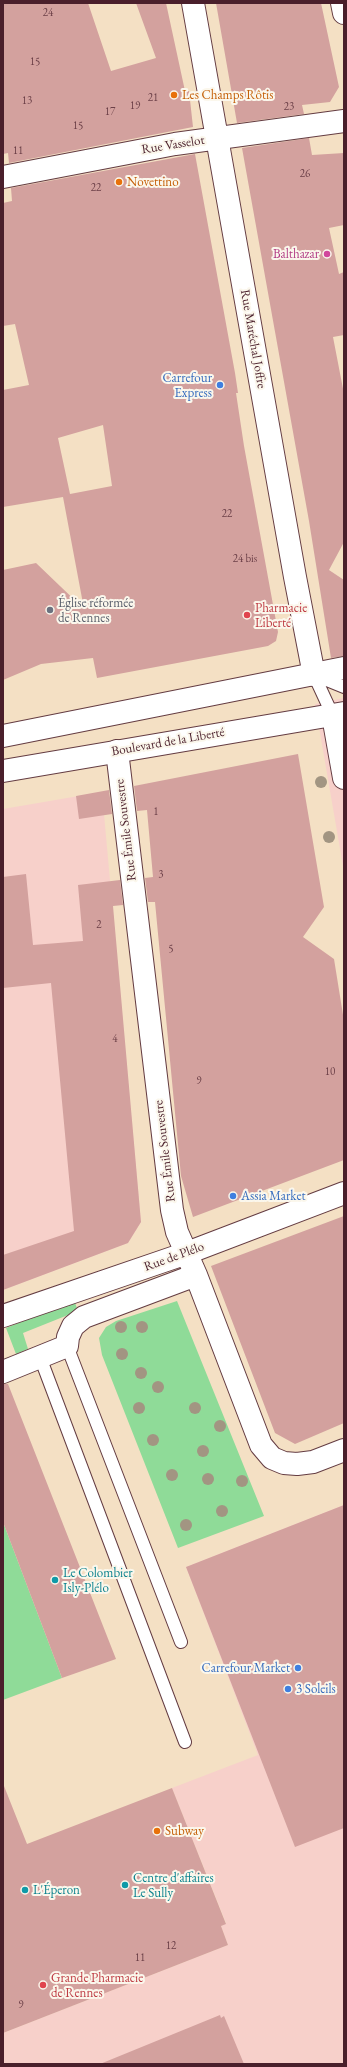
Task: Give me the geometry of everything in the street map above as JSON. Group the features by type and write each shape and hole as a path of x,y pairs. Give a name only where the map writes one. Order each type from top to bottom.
{"street":[{"name":"Rue Maréchal Joffre","path":"194,3 296,584 314,675"},
{"path":"342,3 344,13"},
{"name":"Rue Vasselot","path":"3,177 175,144 344,121"},
{"path":"3,736 344,668"},
{"path":"340,710 344,778"},
{"name":"Boulevard de la Liberté","path":"3,771 340,710"},
{"name":"Rue Émile Souvestre","path":"117,751 172,1210 177,1232 196,1275 261,1445 272,1458 284,1463 297,1464 313,1462 344,1450"},
{"name":"Rue de Plélo","path":"3,1316 187,1253 344,1193"},
{"path":"3,1372 67,1346 68,1337 73,1326 84,1317 196,1275"}],"lane":[{"path":"314,675 344,687"},
{"path":"314,675 340,710"},
{"path":"67,1346 182,1642"},
{"path":"40,1357 185,1742"}],"shaded area":[{"path":"344,698 344,872 315,704"},
{"path":"102,792 141,1222 128,1243 3,1290 3,809"},
{"path":"344,1505 344,2064 3,2064 3,2033 228,1945 221,1926 226,1923 172,1788 258,1755 186,1567"}],"green space":[{"path":"74,1300 78,1311 23,1333 28,1349 16,1354 6,1328"},
{"path":"177,1301 264,1516 178,1548 102,1355 99,1338 106,1327 116,1321"},
{"path":"3,1522 62,1678 3,1700"}],"building":[{"path":"3,3 88,3 111,71 156,58 136,3 166,3 185,91 189,91 193,127 9,163 8,153 3,154"},
{"path":"216,3 321,3 339,87 330,102 302,105 304,114 237,123"},
{"path":"309,138 312,155 344,153 344,225 329,228 339,274 344,272 344,335 333,337 344,394 344,542 329,570 344,580 344,656 331,658 309,521 242,148"},
{"path":"195,154 235,373 238,393 236,393 244,446 278,632 276,641 268,646 97,678 93,658 41,664 3,680 3,570 36,563 84,609 63,497 3,507 3,390 29,385 15,324 3,326 3,203 12,201 11,188","holes":["103,425 112,486 70,494 58,438"]},
{"path":"298,754 324,907 303,937 334,959 344,1021 344,1160 193,1217 181,1176 155,902 148,902 145,878 153,877 147,810 137,811 134,786"},
{"path":"109,790 112,814 79,819 76,796"},
{"path":"26,874 33,945 83,941 78,885 120,880 123,905 113,906 141,1222 128,1243 3,1290 3,1255 74,1231 51,983 3,988 3,877"},
{"path":"344,1216 344,1423 295,1444 275,1433 211,1266"},
{"name":"Le Colombier Isly-Plélo","path":"3,1384 8,1384 116,1659 62,1678 3,1522"},
{"name":"3 Soleils","path":"344,1505 344,1828 295,1847 186,1567"},
{"name":"Centre d'affaires Le Sully","path":"4,1786 27,1844 172,1788 226,1924 221,1926 228,1945 3,2033"},
{"path":"220,2015 221,2018 224,2016 244,2064 100,2064"}],"place":[{"name":"Les Champs Rôtis","path":"174,95"},
{"name":"Novettino","path":"119,182"},
{"name":"Balthazar","path":"327,254"},
{"name":"Carrefour Express","path":"220,385"},
{"name":"Église réformée de Rennes","path":"50,610"},
{"name":"Pharmacie Liberté","path":"247,615"},
{"name":"Assia Market","path":"233,1196"},
{"name":"Le Colombier Isly-Plélo","path":"55,1580"},
{"name":"Carrefour Market","path":"298,1668"},
{"name":"3 Soleils","path":"288,1689"},
{"name":"Subway","path":"157,1831"},
{"name":"Centre d'affaires Le Sully","path":"125,1885"},
{"name":"L'Éperon","path":"25,1890"},
{"name":"Grande Pharmacie de Rennes","path":"43,1985"}]}
